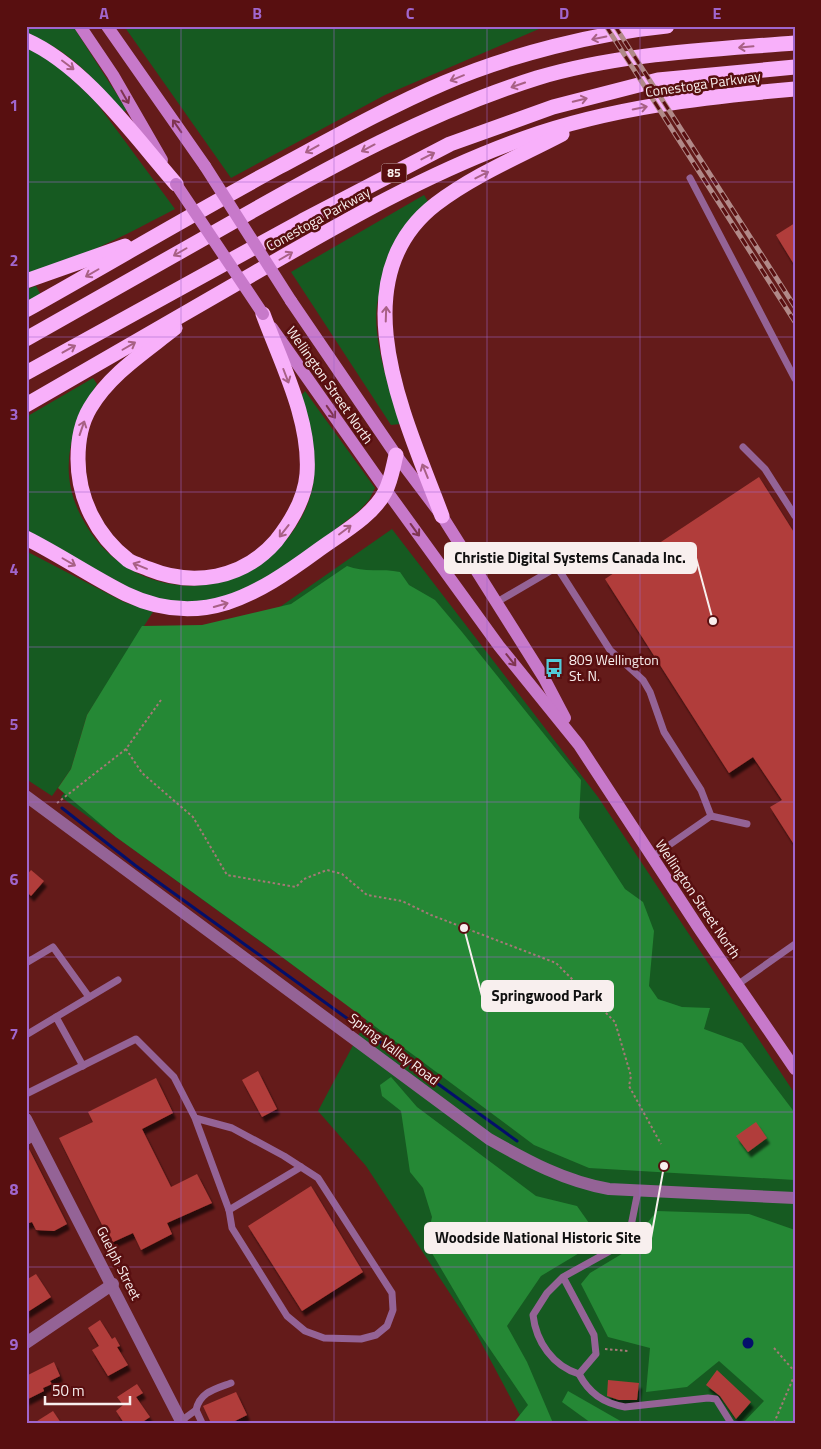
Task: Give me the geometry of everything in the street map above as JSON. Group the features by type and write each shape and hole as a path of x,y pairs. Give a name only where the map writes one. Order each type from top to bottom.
{"highway":[{"path":"26,310 321,144 444,83 475,70 554,47 649,27 667,26"},
{"path":"26,40 46,49 78,72 176,184"},
{"name":"85","path":"26,339 274,198 379,142 484,97 538,78 593,64 647,56 795,42"},
{"name":"Conestoga Parkway","path":"26,373 302,221 450,144 553,107 658,80 795,67"},
{"name":"Conestoga Parkway","path":"26,405 406,188 526,138 592,118 674,102 795,89"},
{"path":"442,516 410,433 394,380 385,337 386,294 392,270 401,248 415,224 435,205 469,182 592,118"},
{"path":"26,281 164,232"},
{"path":"213,298 110,380 89,409 78,440 78,480 92,519 112,545 130,561 168,577 189,580 211,578 252,562 271,547 288,527 303,496 307,474 307,452 301,421 263,314"},
{"path":"26,538 127,594 165,607 208,608 243,598 277,580 375,508 386,490 396,455"}],"main road":[{"name":"Wellington Street North","path":"80,26 113,75 176,184 263,314 386,490 499,646 578,745 795,1069"},
{"name":"Wellington Street North","path":"107,26 205,166 291,301 396,455 442,516 544,678 578,745"}],"street":[{"name":"Spring Valley Road","path":"26,796 489,1138 554,1174 586,1185 638,1191 795,1198"},
{"name":"Guelph Street","path":"26,1119 31,1139 113,1284 182,1422"},
{"path":"26,1343 113,1284"}],"lane":[{"path":"690,178 795,379"},
{"path":"743,447 765,469 795,516"},
{"path":"497,602 556,567 610,650 643,680 650,692 664,732 701,790 711,816"},
{"path":"652,857 711,816 747,824"},
{"path":"737,985 795,944"},
{"path":"26,963 53,947 89,998"},
{"path":"786,950 795,951"},
{"path":"26,1035 118,980"},
{"path":"56,1017 83,1066"},
{"path":"26,1094 136,1039 174,1077 195,1118 229,1210 232,1228 287,1316 305,1331 324,1338 347,1340 376,1336 386,1326 393,1310 392,1293 318,1178 232,1128 195,1118"},
{"path":"229,1210 301,1167"},
{"path":"638,1191 629,1236 619,1246 563,1277 547,1293 533,1315 534,1327 551,1358 566,1370 579,1374 585,1386 598,1398 624,1407 708,1398 716,1399 731,1423"},
{"path":"563,1277 594,1335 596,1354 579,1374"},
{"path":"182,1422 196,1410 198,1401 204,1394 231,1383"},
{"path":"196,1410 202,1423"}],"path":[{"path":"55,804 126,749 161,700"},
{"path":"126,749 142,773 193,817 227,874 296,888 304,878 327,870 342,874 367,895 402,901 431,915 556,963 615,1022 631,1076 630,1086 661,1144"},
{"path":"774,1348 795,1373 774,1423"},
{"path":"595,1349 628,1351"}],"green space":[{"path":"26,26 73,26 127,110 122,113 102,88 68,56 55,47 26,34"},
{"path":"124,26 546,26 385,95 231,178"},
{"path":"26,48 51,59 96,102 175,209 84,254 26,275"},
{"path":"424,195 429,203 392,268 381,290 377,304 376,320 381,357 400,424 391,425 291,272"},
{"path":"36,286 41,295 26,304 26,289"},
{"path":"93,378 97,384 80,416 70,449 70,482 74,499 81,516 100,545 125,566 152,579 183,585 213,584 243,574 270,557 293,531 308,503 314,480 312,443 299,398 305,391 375,488 369,500 359,511 285,567 259,583 231,595 203,601 173,601 141,593 26,533 26,417"},
{"path":"392,529 598,797 795,1094 795,1423 524,1423 476,1333 366,1166 318,1111 367,1019 61,797 188,636 254,625"},
{"path":"26,551 124,602 153,612 87,715 71,769 52,796 26,779"},
{"path":"347,566 360,569 400,572 409,585 435,600 581,780 579,818 625,889 643,902 654,931 649,986 658,999 682,1007 710,1008 704,1029 742,1043 795,1113 795,1180 589,1168 534,1145 270,948 116,837 58,788 71,769 87,715 142,626 202,625 291,604"},
{"path":"391,1077 417,1107 536,1196 577,1206 601,1240 541,1276 507,1326 527,1362 553,1423 509,1423 514,1422 528,1405 479,1333 426,1243 432,1217 423,1188 410,1172 401,1111 382,1096 380,1085"},
{"path":"657,1211 749,1214 795,1230 795,1423 743,1423 764,1401 719,1361 687,1387 646,1392 650,1348 608,1337 581,1284 590,1273 640,1243 648,1222"},
{"path":"568,1391 624,1423 591,1423 562,1402"}],"shaded area":[{"path":"748,1337 754,1343 748,1349 742,1343"}],"building":[{"path":"795,223 795,266 776,235"},
{"path":"759,477 795,534 795,846 770,807 782,800 753,757 729,773 605,579"},
{"path":"31,870 44,881 31,896 26,891 26,876"},
{"path":"258,1071 277,1109 262,1117 242,1080"},
{"path":"156,1078 173,1113 142,1129 171,1187 197,1174 212,1203 167,1223 172,1234 141,1250 133,1233 111,1243 59,1138 93,1122 88,1112"},
{"path":"756,1122 767,1138 748,1152 736,1136"},
{"path":"26,1147 28,1147 67,1224 54,1231 36,1230 32,1222 26,1224"},
{"path":"311,1186 363,1272 302,1311 248,1226"},
{"path":"36,1274 51,1297 26,1313 26,1280"},
{"path":"100,1320 112,1339 115,1337 120,1346 117,1347 128,1365 108,1376 92,1350 99,1346 88,1328"},
{"path":"54,1362 60,1376 50,1381 52,1384 43,1388 44,1391 26,1400 26,1376"},
{"path":"717,1370 751,1402 736,1419 720,1396 706,1385"},
{"path":"608,1380 639,1383 637,1400 619,1400 607,1396"},
{"path":"137,1384 143,1393 136,1397 150,1417 141,1423 124,1423 116,1411 123,1405 117,1397"},
{"path":"236,1392 247,1415 231,1423 211,1423 203,1406"},
{"path":"53,1411 61,1423 34,1423"}],"waterway":[{"path":"62,808 136,866 517,1141"}],"railway":[{"path":"606,26 795,322"},
{"path":"615,26 795,307"}],"place":[{"name":"Christie Digital Systems Canada Inc.","path":"713,621"},
{"name":"809 Wellington St. N.","path":"554,668"},
{"name":"Springwood Park","path":"464,928"},
{"name":"Woodside National Historic Site","path":"664,1166"}]}
